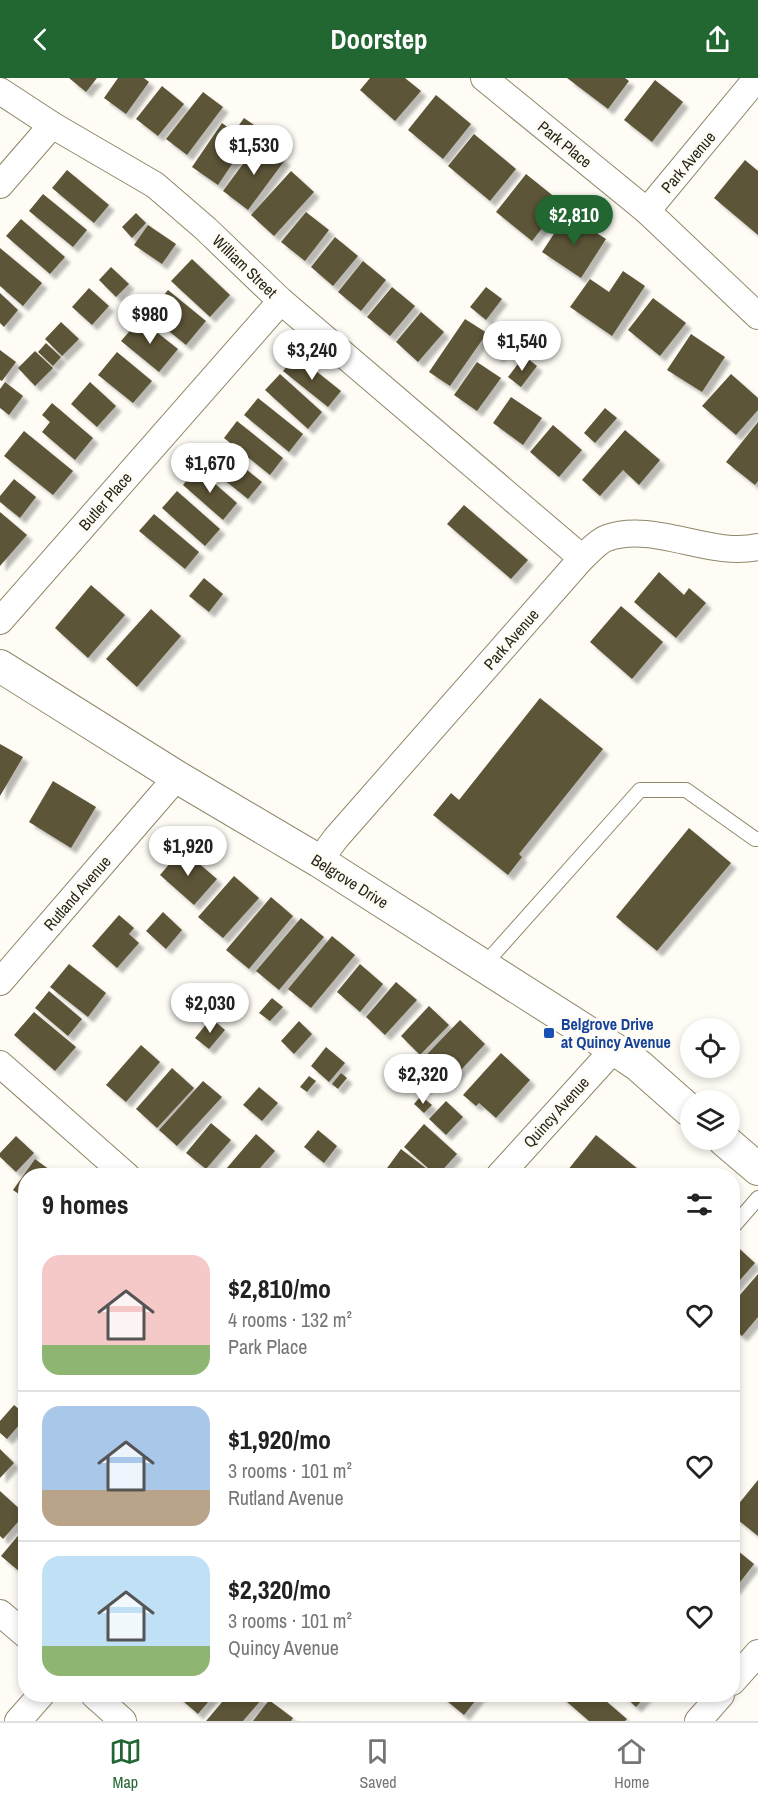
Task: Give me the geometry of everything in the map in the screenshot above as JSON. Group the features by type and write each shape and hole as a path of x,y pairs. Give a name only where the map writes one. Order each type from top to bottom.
{"street":[{"name":"Park Place","path":"484,78 647,211"},
{"name":"Park Avenue","path":"647,211 757,78"},
{"name":"William Street","path":"0,92 155,185 206,229 281,301 582,558"},
{"path":"0,185 52,124"},
{"path":"647,211 758,316"},
{"name":"Butler Place","path":"0,621 281,301"},
{"name":"Park Avenue","path":"319,861 343,829 582,558 606,538 637,533 715,546 750,548 758,546"},
{"name":"Belgrove Drive","path":"0,666 177,777 319,861 614,1049 638,1065 680,1102"},
{"name":"Rutland Avenue","path":"0,982 177,777"},
{"name":"Quincy Avenue","path":"506,1168 614,1049"},
{"path":"0,1064 118,1168"},
{"path":"736,1150 758,1169"},
{"path":"0,1613 18,1628"},
{"path":"740,1673 758,1653"},
{"path":"18,1721 35,1702"},
{"path":"102,1702 123,1721"},
{"path":"698,1721 715,1702"}],"lane":[{"path":"483,966 640,790 686,790 758,839"},
{"path":"740,1219 758,1198"}],"building":[{"path":"69,78 97,78 86,92"},
{"path":"118,78 144,78 149,82 126,114 104,98"},
{"path":"370,78 405,78 421,91 395,121 360,90"},
{"path":"567,78 625,78 629,81 608,109"},
{"path":"655,80 683,102 652,142 624,120"},
{"path":"162,86 184,104 158,136 136,119"},
{"path":"203,92 223,107 187,155 166,139"},
{"path":"436,95 471,124 443,159 408,130"},
{"path":"244,118 257,127 218,185 192,167 222,123 234,132"},
{"path":"474,134 516,169 490,201 448,166"},
{"path":"259,142 285,160 248,210 223,191"},
{"path":"745,160 758,171 758,235 714,198"},
{"path":"67,170 109,205 94,223 52,188"},
{"path":"291,171 314,192 274,236 251,215"},
{"path":"526,174 562,203 532,241 496,212"},
{"path":"43,194 87,230 73,247 29,211"},
{"path":"306,212 329,230 305,261 281,242"},
{"path":"136,213 146,223 132,238 122,227"},
{"path":"567,214 606,239 581,278 542,252"},
{"path":"21,219 65,257 50,274 6,236"},
{"path":"148,225 176,244 162,264 134,245"},
{"path":"335,237 358,256 333,286 311,267"},
{"path":"0,248 42,283 23,306 0,286"},
{"path":"192,259 230,295 210,317 171,281"},
{"path":"363,261 386,280 361,311 338,292"},
{"path":"111,267 129,284 116,297 99,280"},
{"path":"623,271 645,286 612,336 570,307 590,279 609,292"},
{"path":"392,287 415,306 390,336 367,317"},
{"path":"486,287 502,299 486,320 470,307"},
{"path":"89,288 109,306 92,325 72,307"},
{"path":"168,290 206,321 186,345 148,314"},
{"path":"0,293 18,310 4,327 0,323"},
{"path":"653,298 686,323 660,356 628,330"},
{"path":"421,312 444,332 418,362 396,342"},
{"path":"140,319 178,349 159,372 121,341"},
{"path":"465,319 487,333 450,386 429,372"},
{"path":"61,322 79,339 62,356 45,339"},
{"path":"501,326 515,336 498,357 485,347"},
{"path":"691,334 725,357 702,392 667,370"},
{"path":"46,343 61,357 53,366 38,352"},
{"path":"0,350 16,362 2,381 0,380"},
{"path":"35,351 53,368 35,386 18,368"},
{"path":"117,352 152,381 133,403 98,375"},
{"path":"296,355 341,391 328,407 283,371"},
{"path":"524,356 537,366 521,387 508,377"},
{"path":"477,362 501,378 477,411 454,395"},
{"path":"280,374 322,412 308,429 265,390"},
{"path":"731,374 758,398 758,410 736,435 702,406"},
{"path":"5,382 23,396 9,415 0,408 0,389"},
{"path":"90,382 116,406 97,427 71,404"},
{"path":"511,397 542,418 523,445 493,423"},
{"path":"258,398 303,434 289,452 244,415"},
{"path":"52,403 93,438 75,460 42,432 50,422 42,415"},
{"path":"605,408 617,418 595,443 584,433"},
{"path":"237,421 283,458 270,475 224,438"},
{"path":"758,422 758,481 755,485 726,462"},
{"path":"553,425 582,450 559,477 530,452"},
{"path":"625,430 660,460 639,485 623,470 600,496 582,480"},
{"path":"24,431 73,471 53,495 4,456"},
{"path":"216,445 262,482 248,499 202,462"},
{"path":"197,468 237,503 223,520 183,485"},
{"path":"14,479 36,497 20,518 0,502 0,496"},
{"path":"177,491 220,529 205,546 162,508"},
{"path":"464,505 528,560 511,579 447,524"},
{"path":"0,512 27,535 0,566"},
{"path":"154,514 199,552 185,569 139,531"},
{"path":"659,572 684,595 689,588 706,603 676,638 634,602"},
{"path":"204,578 223,594 209,612 189,596"},
{"path":"91,585 125,615 88,658 55,628"},
{"path":"621,606 663,642 632,679 590,642"},
{"path":"151,609 181,636 137,687 106,659"},
{"path":"540,698 603,749 519,854 522,857 508,875 433,815 451,793 459,800"},
{"path":"0,744 23,757 0,796"},
{"path":"53,781 96,807 71,848 29,822"},
{"path":"689,828 731,863 657,951 616,917"},
{"path":"182,849 217,879 194,905 160,875"},
{"path":"234,876 259,898 223,938 198,917"},
{"path":"271,897 293,916 249,969 226,950"},
{"path":"163,912 182,930 166,949 146,931"},
{"path":"119,915 134,928 129,934 139,943 117,968 92,946"},
{"path":"301,918 324,937 279,990 256,971"},
{"path":"332,936 355,955 311,1008 288,989"},
{"path":"69,964 106,993 88,1017 50,987"},
{"path":"360,964 383,984 360,1012 337,992"},
{"path":"396,982 417,1000 385,1035 366,1017"},
{"path":"49,991 82,1019 68,1036 35,1008"},
{"path":"272,998 283,1007 270,1021 259,1013"},
{"path":"429,1006 449,1025 420,1055 401,1036"},
{"path":"34,1012 76,1047 55,1071 14,1035"},
{"path":"211,1018 225,1030 209,1049 195,1038"},
{"path":"460,1020 485,1044 448,1084 438,1074 425,1088 409,1073"},
{"path":"299,1021 312,1034 294,1054 281,1041"},
{"path":"141,1045 160,1062 126,1102 106,1085"},
{"path":"326,1047 345,1063 329,1082 311,1066"},
{"path":"501,1053 530,1080 496,1118 479,1103 476,1106 463,1095"},
{"path":"172,1068 194,1088 157,1128 136,1109"},
{"path":"341,1073 347,1078 338,1089 332,1084"},
{"path":"309,1076 316,1081 307,1092 300,1087"},
{"path":"203,1081 222,1097 177,1146 159,1130"},
{"path":"259,1087 278,1103 262,1121 243,1105"},
{"path":"421,1096 432,1105 424,1113 414,1104"},
{"path":"446,1101 463,1117 446,1135 429,1119"},
{"path":"211,1123 231,1140 207,1168 186,1153"},
{"path":"424,1124 457,1154 444,1168 428,1168 404,1147"},
{"path":"318,1130 337,1146 324,1163 304,1147"},
{"path":"256,1134 275,1151 260,1168 227,1168"},
{"path":"596,1135 637,1168 569,1168"},
{"path":"16,1136 34,1153 16,1172 0,1157 0,1153"},
{"path":"401,1149 426,1168 387,1168"},
{"path":"35,1159 47,1168 29,1168"},
{"path":"18,1183 18,1193 13,1190"},
{"path":"740,1249 755,1263 740,1280"},
{"path":"758,1274 758,1317 742,1336 740,1334 740,1295"},
{"path":"14,1405 18,1408 18,1426 7,1439 0,1433 0,1421"},
{"path":"0,1449 14,1463 0,1478"},
{"path":"758,1480 758,1536 740,1521 740,1502"},
{"path":"0,1491 18,1508 18,1522 3,1539 0,1536"},
{"path":"18,1536 18,1570 1,1556"},
{"path":"740,1553 754,1564 740,1582"},
{"path":"184,1702 208,1702 198,1714"},
{"path":"222,1702 259,1702 243,1721 206,1721"},
{"path":"267,1702 272,1702 293,1718 291,1721 253,1721"},
{"path":"448,1702 474,1702 464,1715"},
{"path":"567,1702 607,1702 627,1719 625,1721 589,1721"},
{"path":"631,1702 641,1702 636,1707"}],"place":[{"name":"Belgrove Drive at Quincy Avenue","path":"549,1033"}]}
